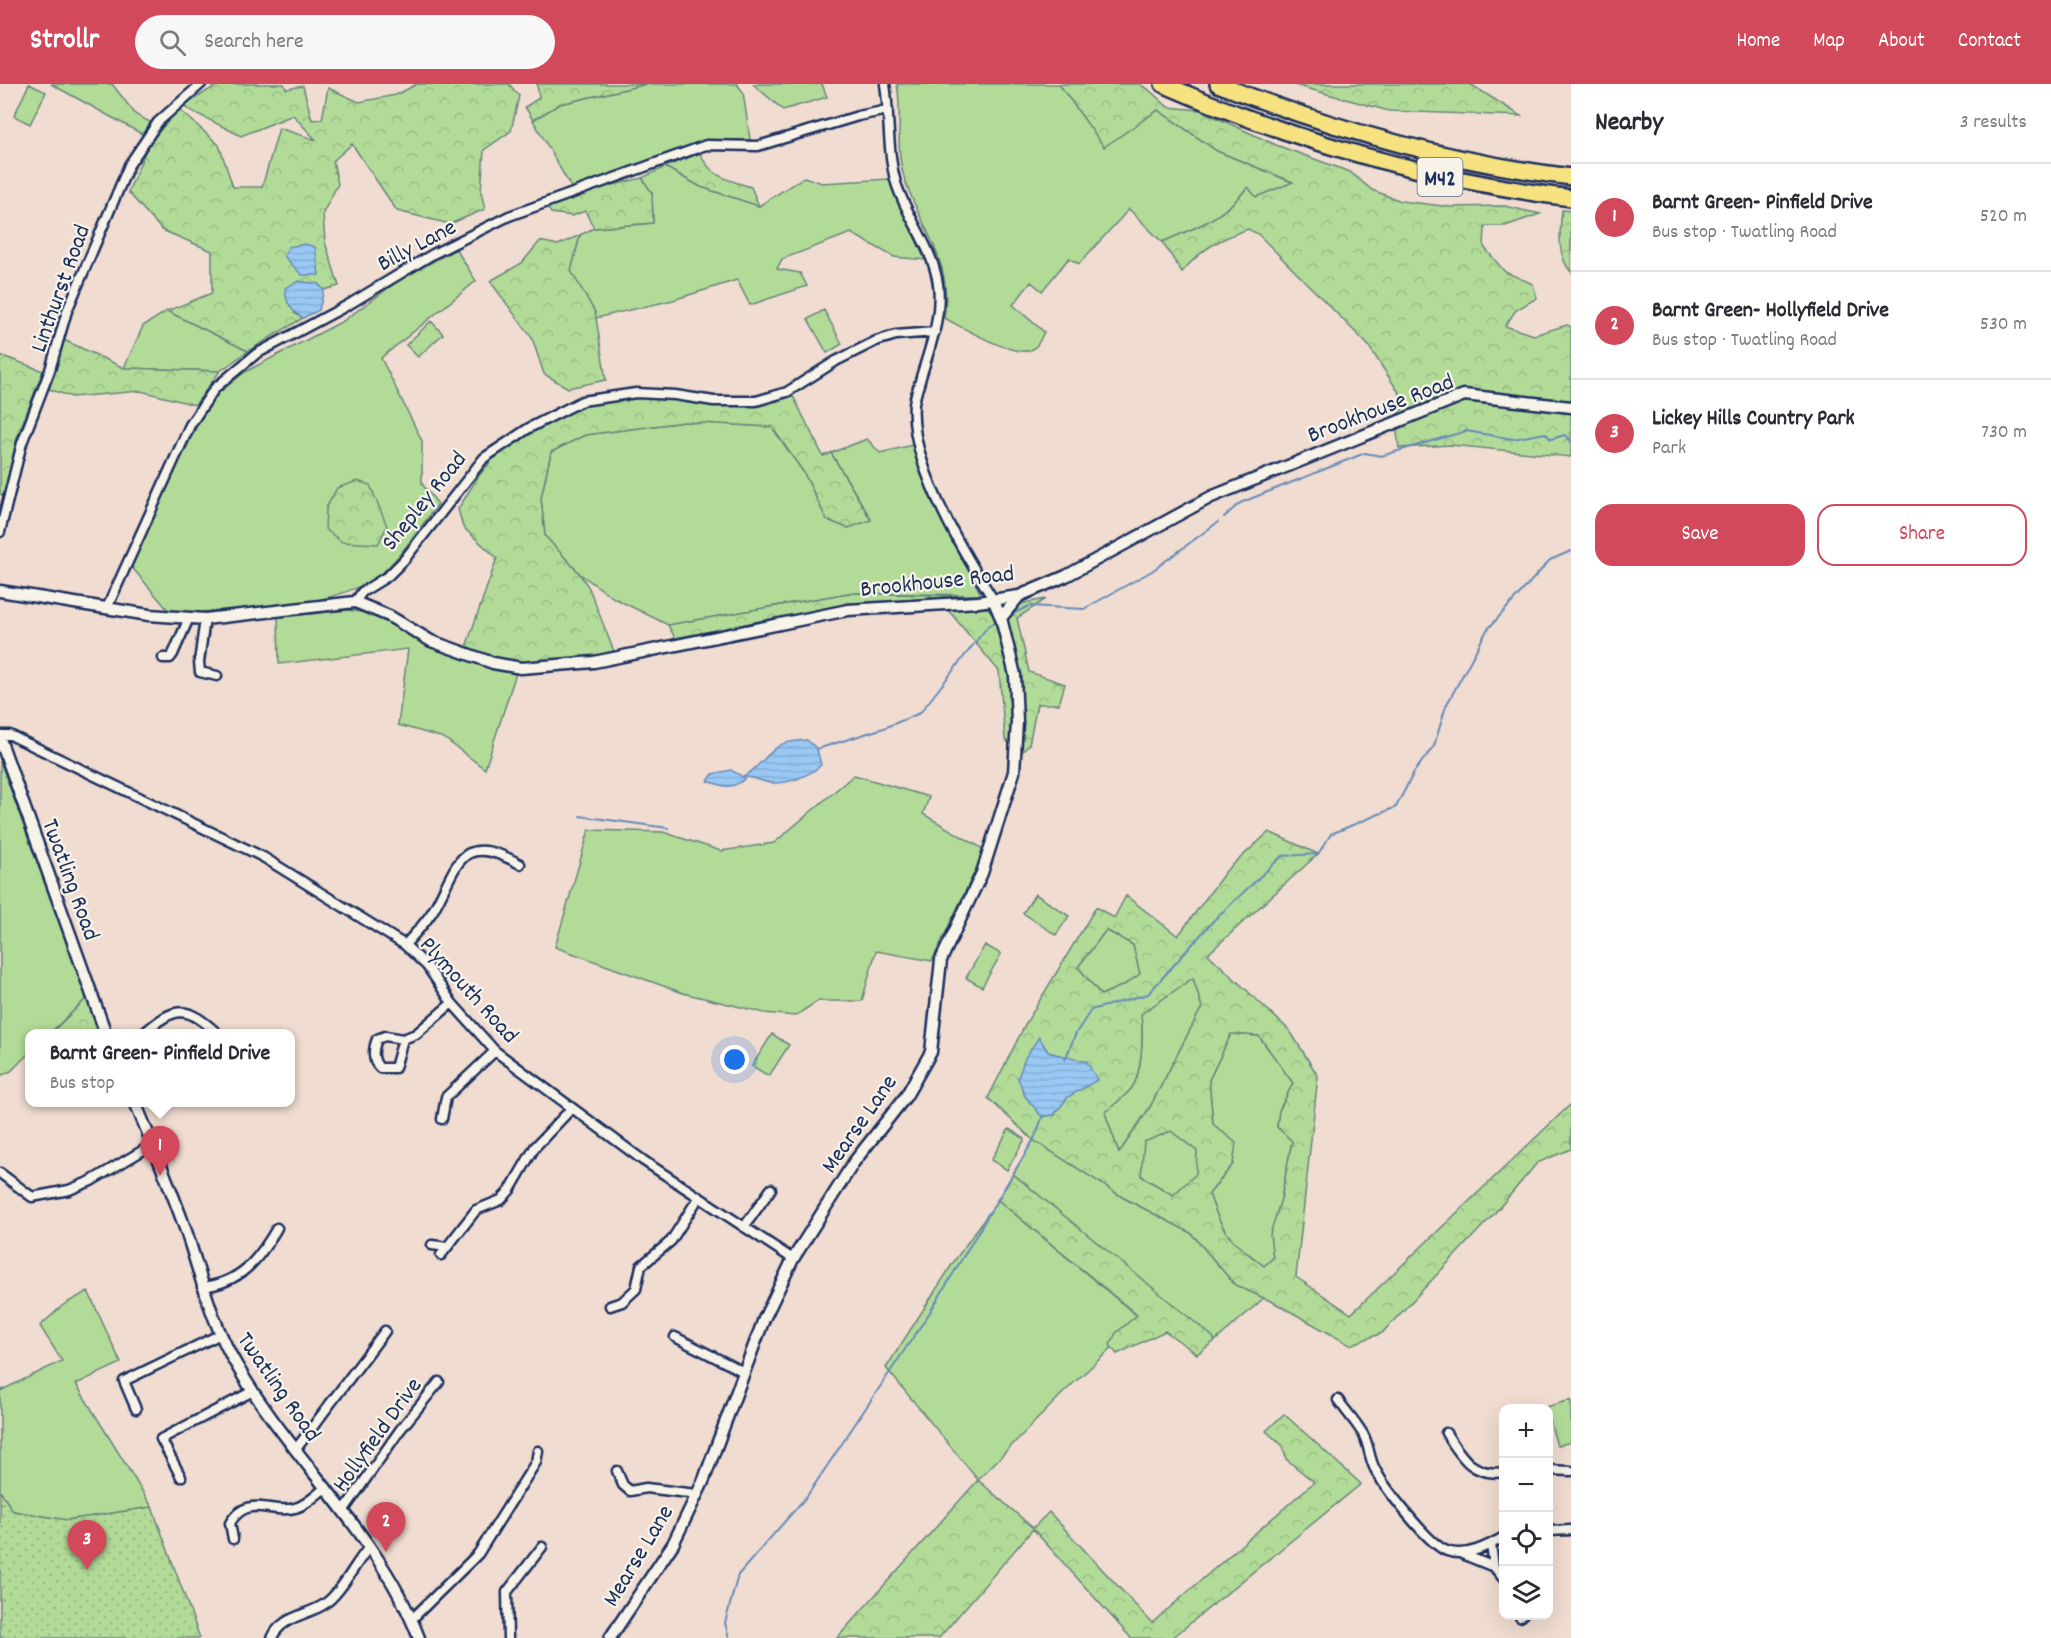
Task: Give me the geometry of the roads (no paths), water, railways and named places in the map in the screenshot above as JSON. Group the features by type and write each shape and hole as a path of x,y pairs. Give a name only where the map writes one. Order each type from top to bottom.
{"highway":[{"name":"M42","path":"1163,84 1264,124 1393,166 1442,178 1571,198"},
{"name":"M42","path":"1218,84 1321,123 1374,137 1494,165 1571,177"}],"street":[{"name":"Linthurst Road","path":"0,532 22,443 50,370 67,311 129,165 158,122 201,84"},
{"path":"885,84 891,162 897,185 929,255 938,284 939,309 935,332 914,403 917,445 951,525 993,599"},
{"name":"Billy Lane","path":"107,608 190,425 215,388 256,354 348,305 433,254 509,216 706,145 758,146 858,116 888,110"},
{"name":"Shepley Road","path":"355,602 362,592 388,576 404,560 484,458 529,428 582,401 636,393 675,395 714,401 756,401 787,392 876,341 896,335 935,332"},
{"name":"Brookhouse Road","path":"355,602 368,605 431,641 493,663 521,668 594,662 631,656 848,610 1019,596 1066,576 1211,497 1464,395 1571,407"},
{"path":"0,591 107,608 205,619 355,602"},
{"path":"1001,618 1019,596"},
{"name":"Mearse Lane","path":"610,1638 673,1544 703,1482 764,1319 793,1259 854,1162 906,1096 931,1052 941,960 982,873 1014,772 1017,722 1015,675 1001,618 993,599"},
{"path":"163,658 173,654 189,618"},
{"path":"205,619 199,662 200,672 217,676"},
{"name":"Plymouth Road","path":"0,737 10,735 96,774 263,857 405,945 427,966 452,1003 495,1051 699,1197 793,1259"},
{"name":"Twatling Road","path":"0,737 104,1029"},
{"path":"405,945 434,909 452,870 464,856 481,851 497,852 520,864"},
{"path":"403,1040 397,1066 391,1070 380,1068 376,1064 373,1049 377,1040 385,1036 403,1040 416,1034 452,1003"},
{"path":"149,1029 171,1012 182,1011 199,1017 212,1029"},
{"path":"442,1119 446,1097 495,1051"},
{"name":"Twatling Road","path":"137,1107 186,1230 202,1287 219,1335 253,1391 327,1486 370,1546 412,1619 416,1636"},
{"path":"441,1255 476,1210 501,1200 510,1190 535,1147 572,1108"},
{"path":"0,1173 5,1183 32,1197 69,1190 91,1181 152,1145"},
{"path":"744,1227 771,1189"},
{"path":"610,1306 622,1302 636,1289 641,1266 671,1240 699,1197"},
{"path":"202,1287 231,1278 250,1266 260,1257 277,1228"},
{"path":"432,1245 447,1247"},
{"path":"296,1449 385,1331"},
{"path":"136,1409 124,1381 219,1335"},
{"path":"675,1337 744,1372"},
{"name":"Hollyfield Drive","path":"344,1510 400,1430 439,1382"},
{"path":"181,1476 161,1439 253,1391"},
{"path":"1338,1400 1363,1434 1374,1468 1387,1488 1436,1545 1448,1552 1462,1554 1494,1567"},
{"path":"1446,1433 1467,1465 1478,1470 1499,1472"},
{"path":"412,1619 452,1576 478,1554 536,1462 538,1450"},
{"path":"1553,1470 1571,1471"},
{"path":"618,1471 623,1485 630,1491 646,1488 696,1494"},
{"path":"233,1539 230,1523 235,1515 252,1506 294,1509 307,1503 327,1486"},
{"path":"1553,1531 1571,1530"},
{"path":"1462,1554 1499,1539"},
{"path":"1491,1544 1494,1567 1499,1574"},
{"path":"272,1638 293,1617 323,1605 332,1597 370,1546"},
{"path":"508,1638 507,1592 542,1547"}],"water":[{"path":"305,244 315,247 319,275 302,275 284,256 288,247"},
{"path":"299,281 318,284 324,290 319,310 303,318 295,312 285,293 285,288"},
{"path":"807,740 817,749 821,765 811,773 784,782 771,783 747,777 733,786 708,781 713,774 731,770 743,777 782,744"},
{"path":"1039,1037 1048,1052 1087,1062 1097,1080 1068,1097 1054,1115 1042,1117 1025,1096 1018,1078 1025,1058"}],"waterway":[{"path":"1224,517 1240,503 1365,453 1381,456 1466,431 1513,439 1545,433 1551,439 1565,435 1571,441"},
{"path":"1007,617 1029,606 1084,609 1152,571 1218,522"},
{"path":"1065,1060 1076,1033 1091,1010 1148,994 1214,920 1282,856 1318,854 1331,834 1396,807 1414,772 1434,746 1446,706 1487,630 1550,560 1571,551"},
{"path":"817,749 884,728 920,713 988,626 996,622"},
{"path":"580,816 668,828"},
{"path":"729,1638 725,1623 738,1575 807,1496 930,1312 1034,1139 1043,1116"}],"place":[{"name":"Barnt Green- Pinfield Drive","path":"160,1176"},
{"name":"Barnt Green- Hollyfield Drive","path":"386,1552"},
{"name":"Lickey Hills Country Park","path":"87,1570"}]}
